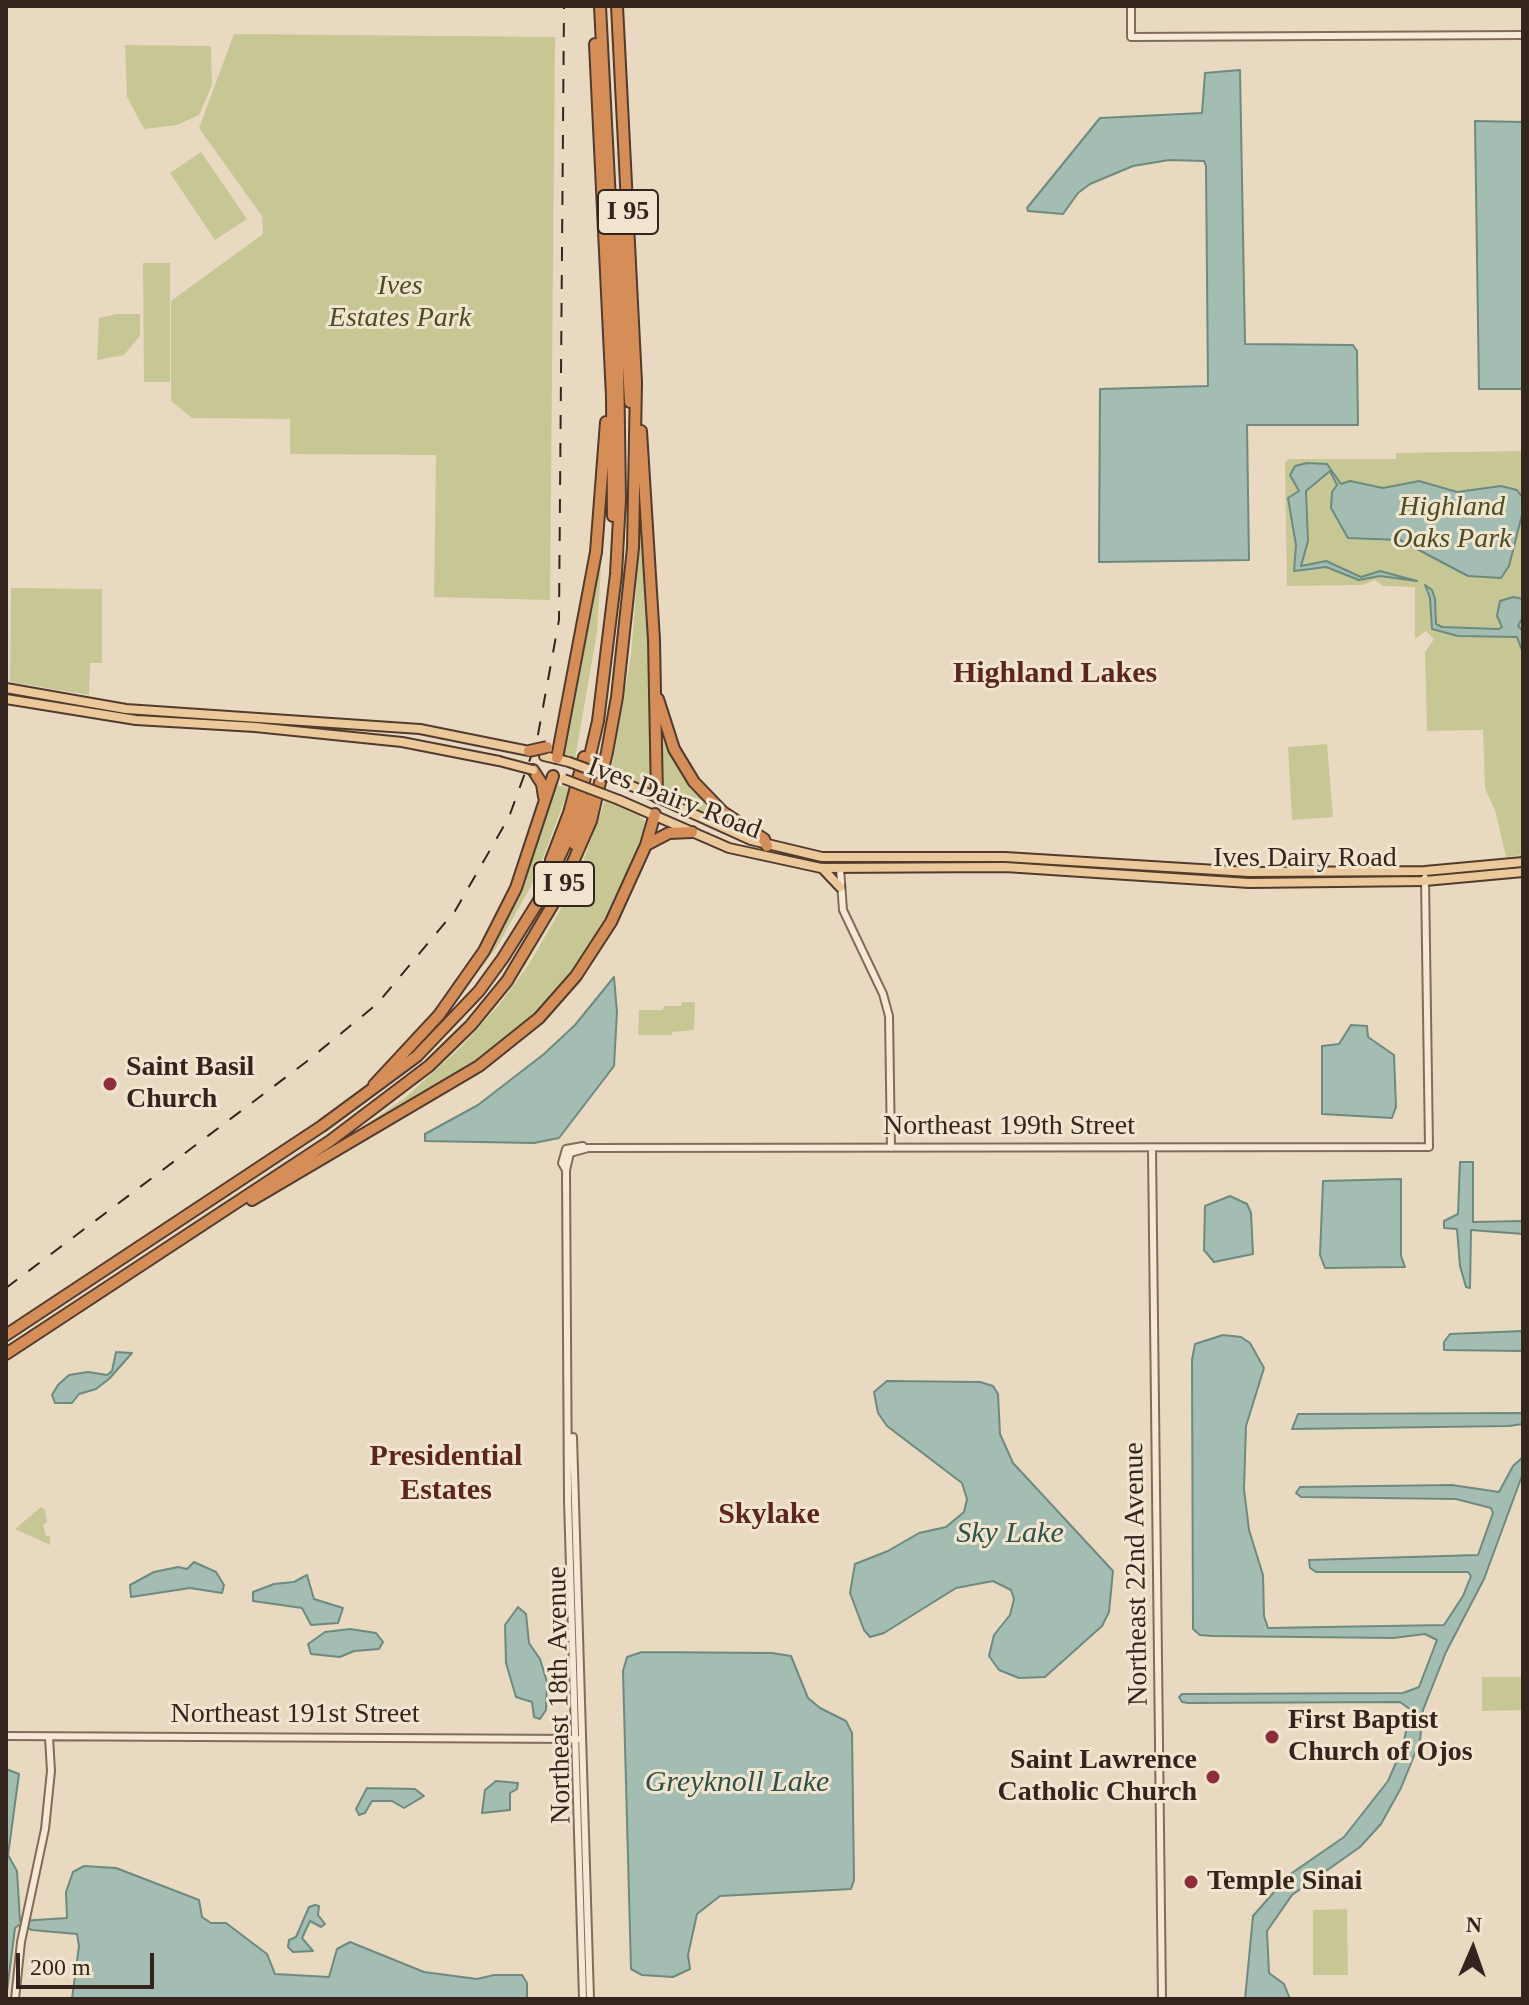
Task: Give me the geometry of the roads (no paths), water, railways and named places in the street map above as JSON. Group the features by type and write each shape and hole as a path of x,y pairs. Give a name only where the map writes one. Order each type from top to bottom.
{"highway":[{"name":"I 95","path":"6,1327 374,1085 452,1015 488,971 545,876 569,813 589,737 600,673 613,527 607,284 594,6"},
{"path":"6,1335 322,1126 417,1056 471,1001 503,958 538,902 564,847 579,803 598,721 615,589 620,499 618,357 600,6"},
{"path":"6,1346 402,1083 472,1015 512,964 545,910 568,861 601,753 617,658 630,507 630,419 610,6"},
{"name":"I 95","path":"6,1354 378,1108 429,1066 471,1025 507,981 559,894 591,821 617,697 633,548 636,382 617,6"},
{"path":"563,760 561,733 600,522 606,414 602,310 607,284"},
{"path":"636,382 645,478 657,797"},
{"path":"655,685 667,734 686,771 714,804 767,846"},
{"path":"529,751 546,752 561,733"},
{"path":"537,774 544,803"},
{"path":"374,1085 439,1015 484,951 516,888 544,803 558,778"},
{"path":"197,1228 219,1220 451,1083 522,1034 563,992 597,945 619,908 646,845 655,814"},
{"path":"646,845 669,833 692,832"}],"main road":[{"path":"6,688 126,709 360,722 443,732 529,751"},
{"name":"Ives Dairy Road","path":"6,699 136,720 387,740 499,761 619,800 744,853 821,868 1005,867 1210,882 1523,872"},
{"name":"Ives Dairy Road","path":"546,752 623,782 767,846 799,854 840,857 1005,857 1210,872 1425,876 1523,862"},
{"path":"558,778 563,760"},
{"path":"655,814 657,797"},
{"path":"840,857 840,868"},
{"path":"821,868 840,887"}],"street":[{"path":"1131,6 1131,37 1523,35"},
{"path":"840,868 843,910 883,994 889,1016 891,1148"},
{"name":"Northeast 199th Street","path":"588,1148 1429,1147 1425,876"},
{"name":"Northeast 18th Avenue","path":"588,1148 570,1153 566,1170 570,1390 568,1500 590,1999"},
{"name":"Northeast 22nd Avenue","path":"1152,1149 1162,1999"},
{"name":"Northeast 191st Street","path":"6,1736 579,1739"},
{"path":"15,1999 25,1918 45,1829 51,1771 49,1737"},
{"name":"Northeast 18th Avenue","path":"579,1739 583,1999"}],"water":[{"path":"1240,70 1245,344 1353,345 1357,351 1358,425 1247,425 1249,560 1099,562 1100,389 1208,386 1206,166 1204,161 1169,160 1133,166 1090,184 1078,193 1063,214 1028,211 1027,208 1100,118 1202,113 1205,73"},
{"path":"1475,121 1523,122 1523,389 1479,389"},
{"path":"1327,464 1341,484 1350,481 1383,488 1419,481 1457,492 1501,486 1517,490 1523,498 1523,511 1509,566 1501,578 1468,576 1400,540 1348,538 1331,508 1332,492 1337,485 1330,471 1306,491 1308,541 1301,566 1326,561 1361,577 1380,571 1417,581 1380,576 1359,580 1326,567 1294,571 1296,545 1288,498 1299,491 1290,475 1295,466"},
{"path":"1425,585 1432,590 1436,624 1442,627 1499,629 1502,627 1497,616 1500,601 1513,597 1523,599 1523,617 1518,626 1523,631 1523,653 1517,637 1458,636 1432,629 1430,598"},
{"path":"614,977 617,1012 614,1066 559,1138 534,1143 425,1141 425,1134 478,1105 544,1054 575,1025"},
{"path":"1351,1025 1367,1026 1368,1037 1394,1055 1396,1107 1392,1118 1322,1114 1322,1046 1339,1044"},
{"path":"1460,1162 1473,1162 1473,1222 1523,1221 1523,1234 1471,1230 1470,1288 1466,1287 1460,1266 1457,1229 1444,1228 1444,1221 1458,1214"},
{"path":"1401,1179 1401,1256 1405,1267 1325,1268 1320,1255 1323,1181"},
{"path":"1230,1196 1247,1204 1251,1213 1253,1254 1214,1262 1204,1250 1205,1206"},
{"path":"1523,1331 1523,1351 1444,1350 1444,1342 1450,1334"},
{"path":"1223,1335 1241,1337 1250,1343 1264,1368 1246,1426 1244,1489 1249,1530 1263,1575 1264,1616 1268,1628 1444,1625 1463,1596 1471,1576 1468,1572 1316,1572 1310,1568 1309,1560 1478,1555 1493,1513 1491,1508 1456,1499 1301,1497 1296,1493 1300,1487 1452,1485 1499,1492 1513,1466 1523,1457 1523,1473 1484,1579 1446,1652 1423,1710 1420,1741 1401,1788 1381,1824 1360,1847 1292,1895 1267,1931 1269,1973 1284,1984 1290,1999 1245,1999 1253,1916 1289,1875 1344,1837 1388,1781 1402,1749 1411,1710 1400,1702 1188,1703 1182,1702 1179,1697 1182,1694 1403,1693 1419,1687 1437,1640 1425,1634 1393,1638 1212,1636 1200,1635 1193,1629 1192,1360 1195,1344"},
{"path":"116,1352 132,1353 109,1379 96,1389 79,1394 72,1403 55,1403 52,1395 69,1375 88,1372 107,1375 112,1371"},
{"name":"Sky Lake","path":"887,1381 980,1382 993,1386 998,1394 1000,1434 1013,1463 1113,1571 1109,1612 1102,1626 1045,1677 1019,1678 999,1670 989,1656 994,1635 1010,1615 1014,1599 1011,1590 993,1581 956,1588 884,1633 870,1637 864,1630 850,1593 855,1564 888,1551 919,1533 946,1527 964,1512 967,1499 962,1483 887,1426 878,1413 874,1392"},
{"path":"1523,1413 1523,1424 1509,1426 1292,1429 1298,1414"},
{"path":"194,1562 216,1572 224,1585 222,1593 190,1588 131,1597 130,1585 154,1572 178,1567 187,1569"},
{"path":"307,1575 314,1599 343,1608 338,1623 311,1625 302,1608 253,1601 253,1592 274,1584 294,1582"},
{"path":"518,1607 526,1614 529,1643 540,1659 547,1682 546,1710 540,1719 534,1717 532,1702 516,1697 506,1663 505,1625"},
{"path":"350,1629 376,1633 383,1642 379,1649 354,1651 340,1657 311,1654 308,1644 325,1632"},
{"name":"Greyknoll Lake","path":"642,1652 772,1653 791,1656 808,1698 846,1721 852,1733 854,1880 851,1889 720,1896 697,1914 688,1955 690,1969 673,1977 642,1975 631,1969 623,1671 627,1657"},
{"path":"6,1769 19,1774 8,1855 17,1871 20,1921 67,1918 66,1892 73,1872 84,1866 116,1868 199,1900 202,1917 211,1923 226,1923 267,1954 275,1974 329,1977 337,1949 350,1942 424,1972 477,1979 494,1975 522,1975 527,1983 527,1999 72,1999 79,1946 77,1934 32,1930 19,1925 15,1928 6,1999"},
{"path":"496,1781 518,1783 517,1789 510,1793 510,1810 482,1813 485,1790"},
{"path":"367,1788 415,1789 424,1796 404,1808 392,1801 372,1801 365,1813 359,1815 356,1809"},
{"path":"319,1906 318,1915 325,1924 321,1927 310,1921 302,1938 313,1951 293,1952 288,1947 289,1940 296,1937 309,1907"}],"railway":[{"path":"6,1288 306,1062 377,1004 455,911 509,817 537,740 559,620 564,6"}],"place":[{"name":"Saint Basil Church","path":"110,1084"},
{"name":"First Baptist Church of Ojos","path":"1272,1737"},
{"name":"Saint Lawrence Catholic Church","path":"1213,1777"},
{"name":"Temple Sinai","path":"1191,1882"}],"district":[{"name":"Highland Lakes","path":"1055,674"},
{"name":"Presidential Estates","path":"446,1474"},
{"name":"Skylake","path":"769,1515"}],"park label":[{"name":"Ives Estates Park","path":"400,303"},
{"name":"Highland Oaks Park","path":"1452,524"}]}
